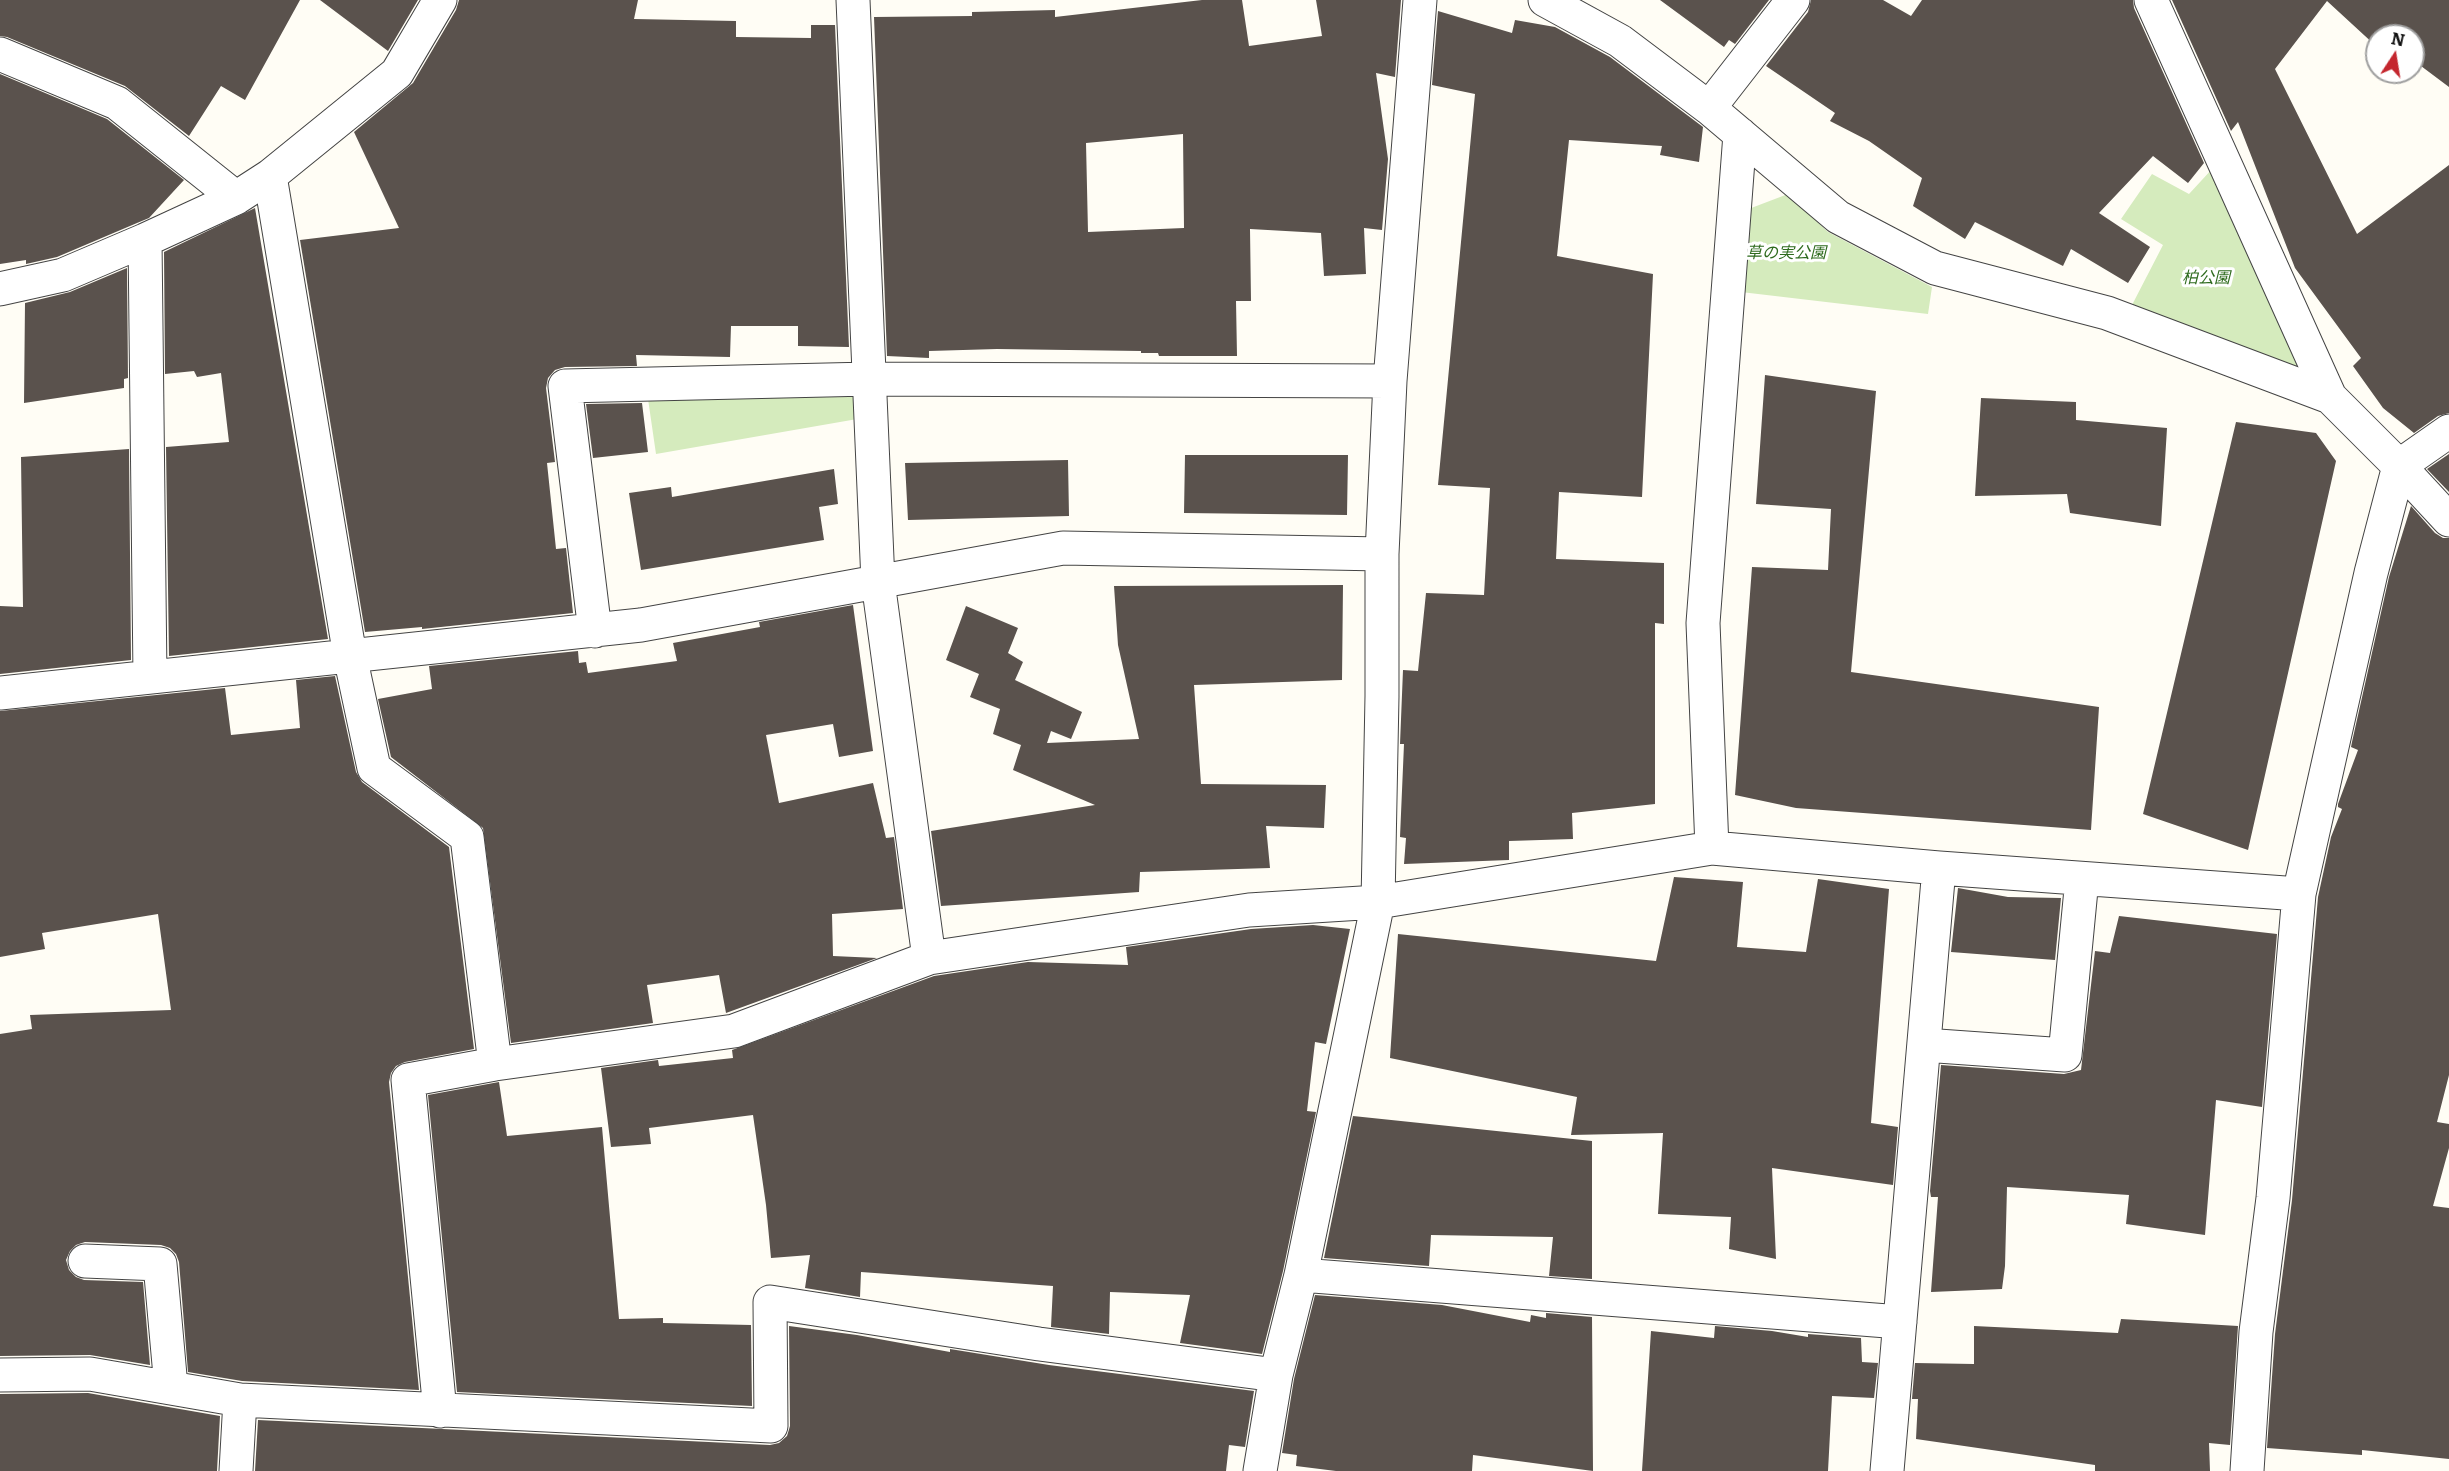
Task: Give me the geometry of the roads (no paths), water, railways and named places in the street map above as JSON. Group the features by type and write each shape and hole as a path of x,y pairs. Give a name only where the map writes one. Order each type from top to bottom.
{"street":[{"path":"0,289 63,275 236,198 270,176 397,73 440,0"},
{"path":"843,0 875,0"},
{"path":"853,0 878,582 929,958"},
{"path":"1260,1471 1276,1375 1302,1275 1378,902 1382,554 1390,381 1420,0"},
{"path":"1545,0 1620,41 1709,108 1838,217 1935,268 2107,314 2330,397"},
{"path":"1709,108 1794,0"},
{"path":"2151,0 2330,397 2449,520"},
{"path":"0,54 117,103 236,198"},
{"path":"1712,848 1703,623 1740,134"},
{"path":"270,176 350,657 374,768 467,837 495,1064"},
{"path":"145,240 150,677"},
{"path":"595,631 565,386 870,379 1390,381"},
{"path":"2247,1471 2256,1332 2273,1198 2299,894 2368,584 2399,466 2449,431"},
{"path":"0,693 640,626 1063,548 1382,554"},
{"path":"440,1411 408,1080 495,1064 734,1031 929,958 1249,910 1378,902 1712,848 1939,868 2299,894"},
{"path":"1887,1471 1939,868"},
{"path":"1924,1046 2065,1055 2082,879"},
{"path":"85,1261 160,1264 171,1387"},
{"path":"1302,1275 1900,1322"},
{"path":"0,1375 90,1374 240,1400 771,1426 770,1302 1039,1344 1276,1375"},
{"path":"236,1471 240,1400"}],"park label":[{"name":"草の実公園","path":"1786,253"},
{"name":"柏公園","path":"2206,278"}]}
